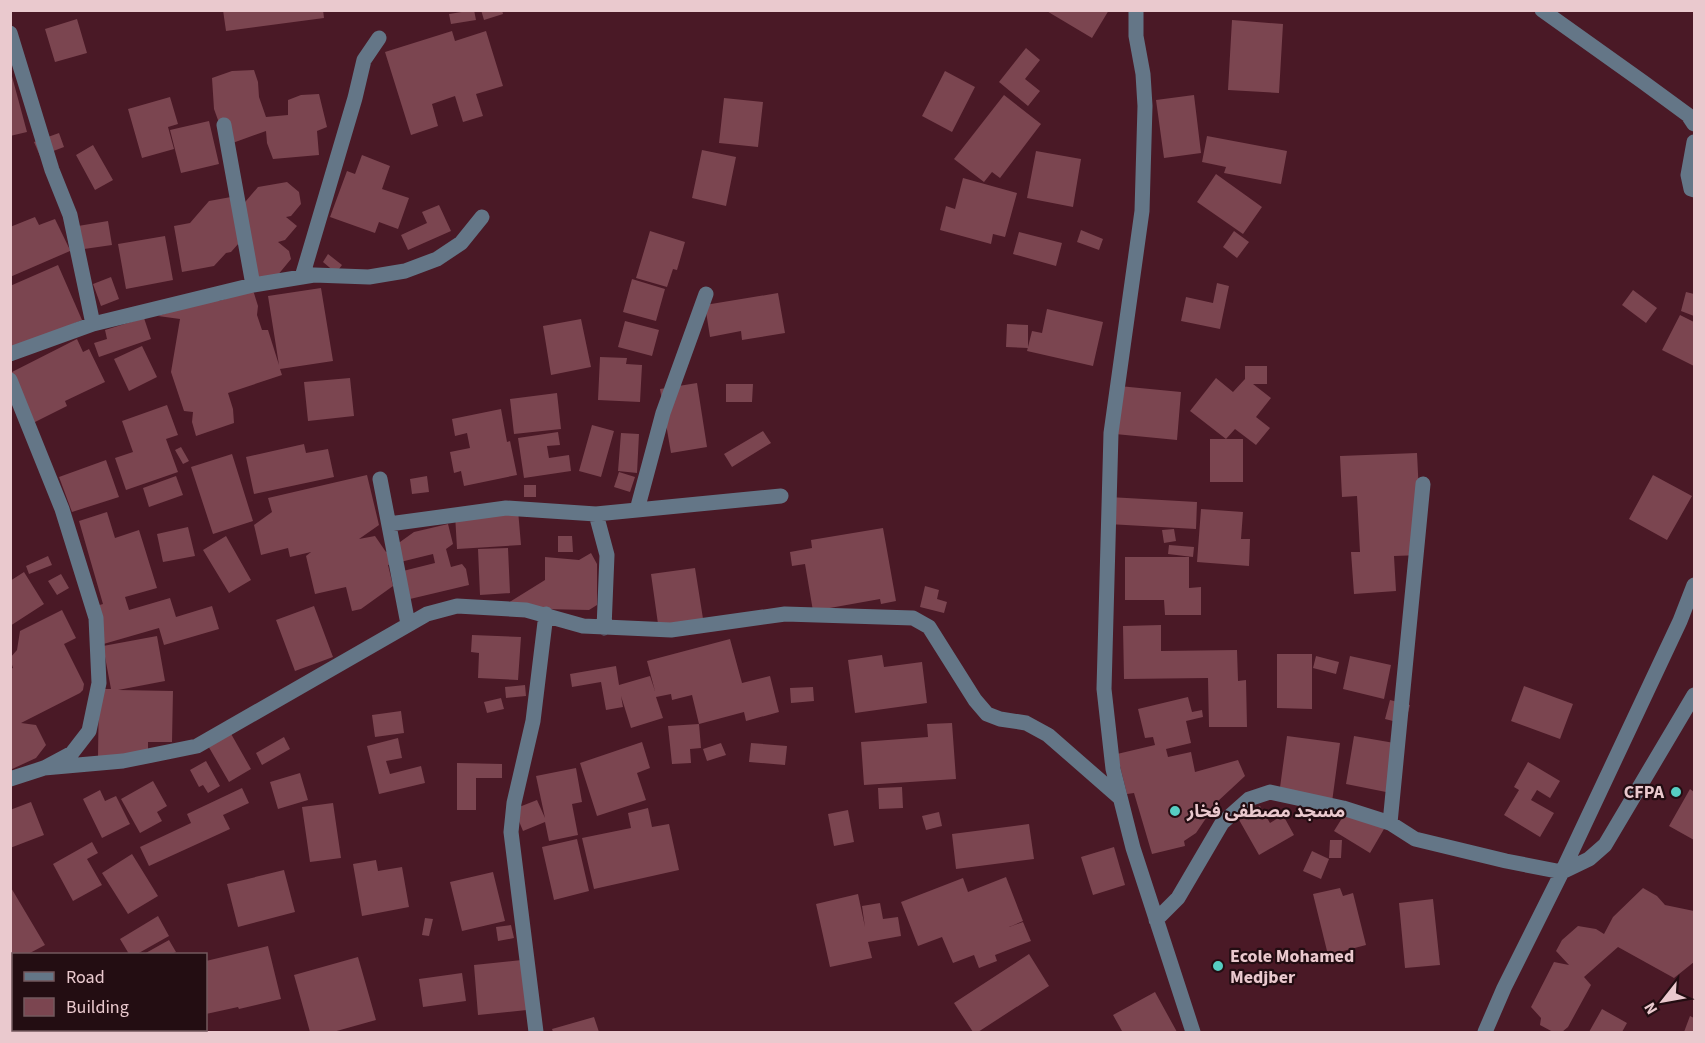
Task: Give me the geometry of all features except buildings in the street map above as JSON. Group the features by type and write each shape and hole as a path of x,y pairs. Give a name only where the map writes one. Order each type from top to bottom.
{"street":[{"path":"1136,10 1145,106 1142,211 1111,433 1104,689 1113,769 1132,848 1192,1032"},
{"path":"1542,10 1688,115 1695,124"},
{"path":"10,33 52,170 70,215 93,324"},
{"path":"302,278 356,98 364,60 379,38"},
{"path":"224,124 253,285"},
{"path":"1695,142 1688,175 1691,189 1695,190"},
{"path":"10,354 93,324 253,285 314,275 369,278 405,271 437,259 461,243 483,217"},
{"path":"637,510 663,413 706,294"},
{"path":"10,380 62,509 96,618 99,683 89,731 72,753 44,768 10,779"},
{"path":"380,479 408,624"},
{"path":"1390,823 1423,484"},
{"path":"389,524 506,508 596,514 781,496"},
{"path":"596,514 607,555 604,628"},
{"path":"1485,1032 1695,585"},
{"path":"44,768 123,761 197,746 408,624 427,614 457,606 526,610 546,614 583,627 671,630 785,614 913,618 929,627 975,700 987,714 1000,719 1026,723 1048,735 1119,797"},
{"path":"537,1032 511,832 514,803 533,721 546,614"},
{"path":"1156,920 1178,898 1222,823 1248,799 1270,792 1343,808 1390,823 1415,839 1562,872 1589,859 1605,845 1695,695"}],"place":[{"name":"CFPA","path":"1676,792"},
{"name":"مسجد مصطفى فخار","path":"1175,811"},
{"name":"Ecole Mohamed Medjber","path":"1218,966"}]}
